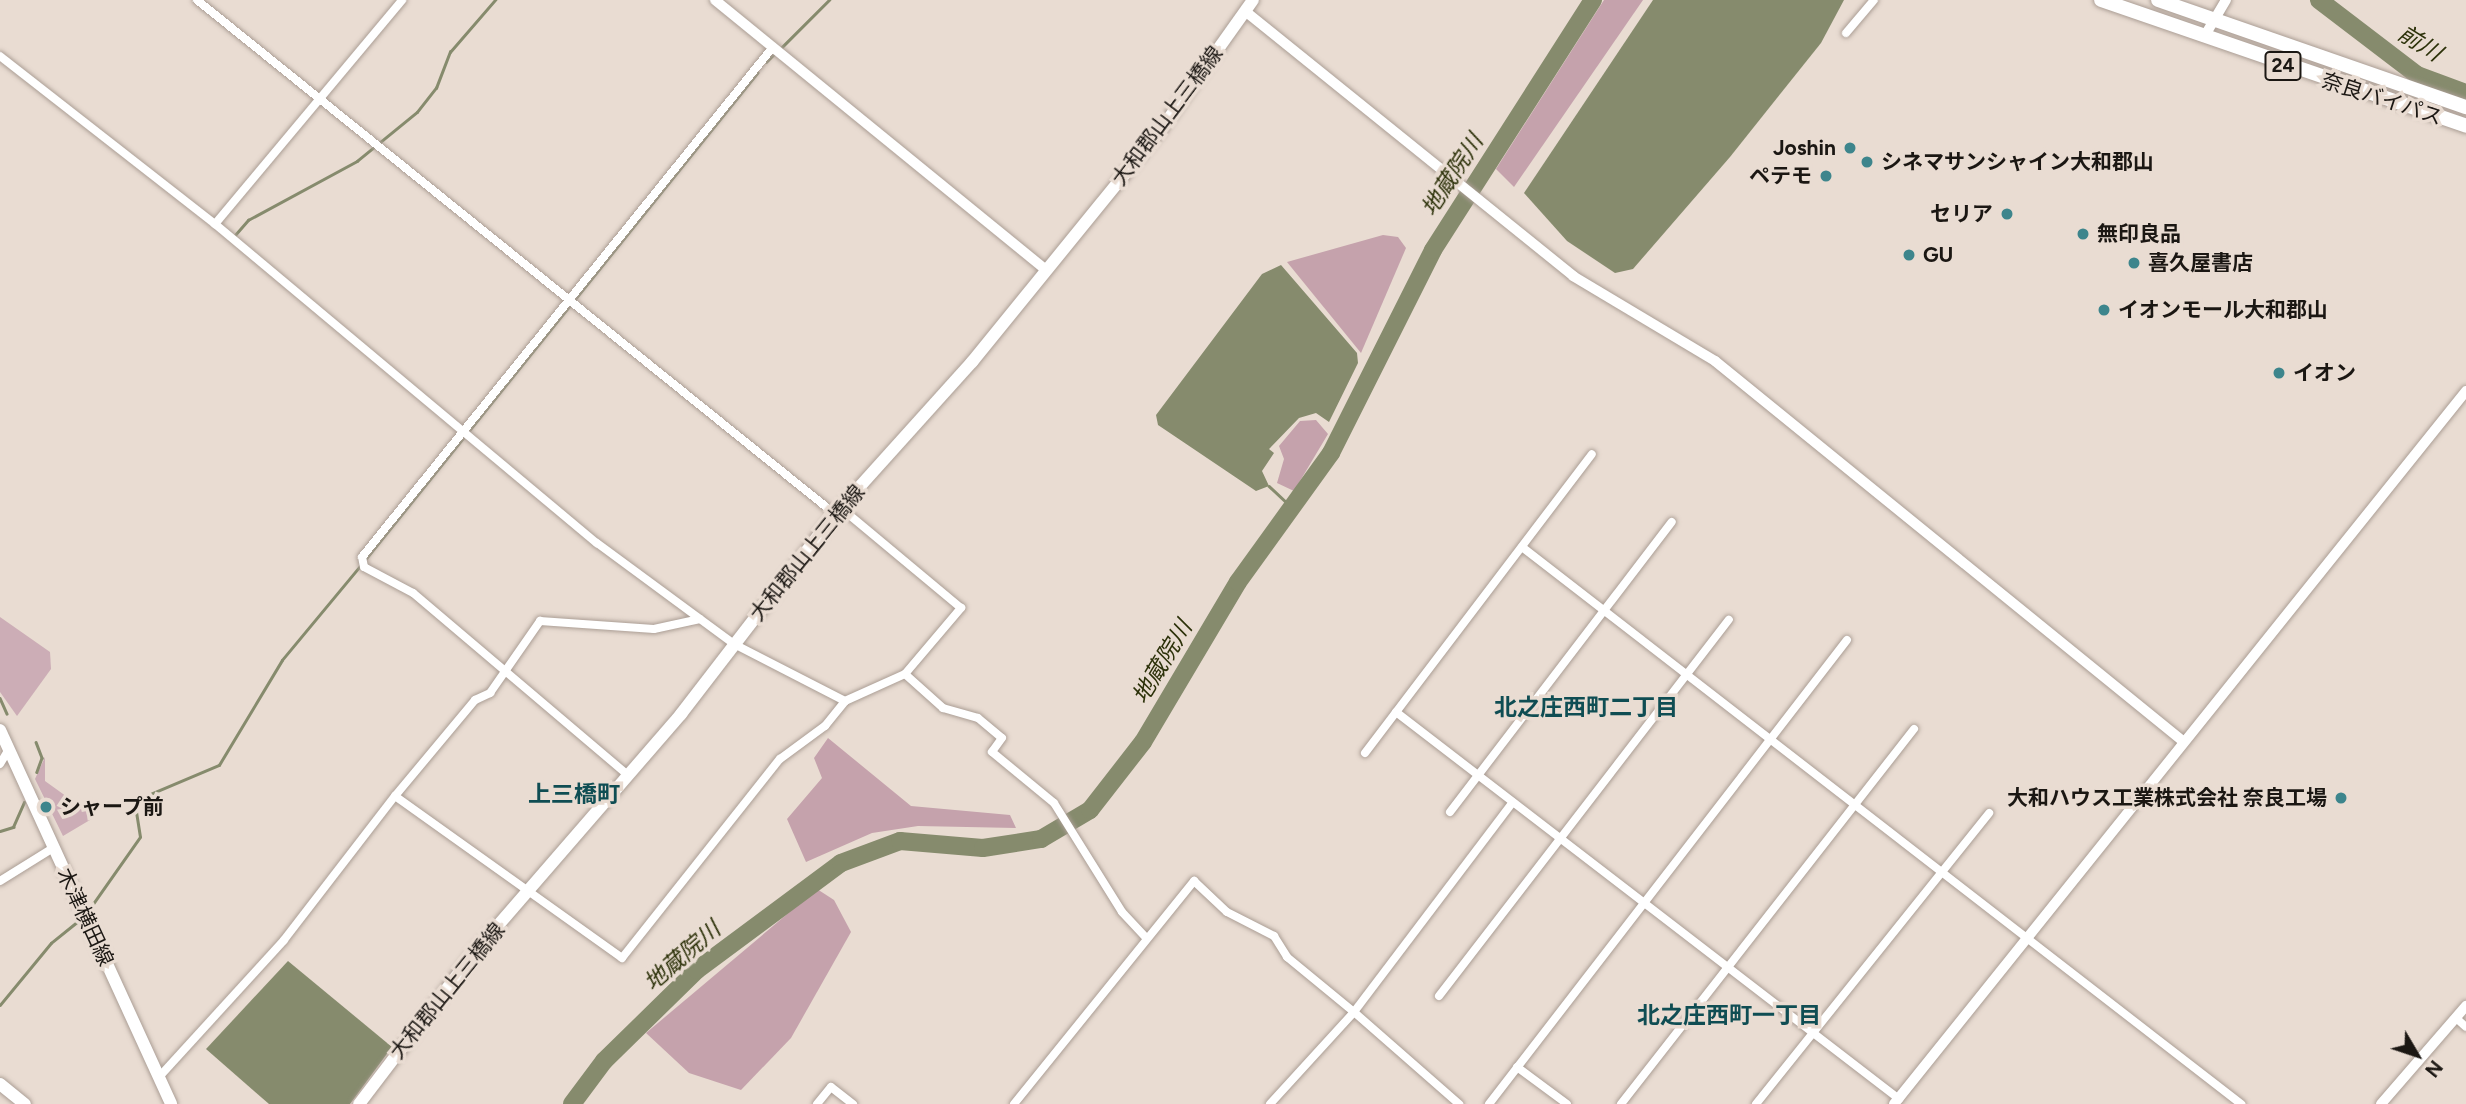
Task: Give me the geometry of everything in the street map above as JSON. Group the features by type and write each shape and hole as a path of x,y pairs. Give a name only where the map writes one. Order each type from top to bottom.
{"highway":[{"name":"奈良バイパス","path":"2101,0 2466,127"},
{"name":"奈良バイパス","path":"2158,0 2466,107"}],"main road":[{"name":"大和郡山上三橋線","path":"359,1104 528,892 629,776 838,511 1162,128 1249,5"},
{"name":"木津横田線","path":"0,730 171,1104"},
{"path":"0,1084 26,1104"}],"street":[{"path":"197,0 318,102 573,306 961,608 905,674 845,701 825,726 780,759 622,958 395,796"},
{"path":"215,224 402,0"},
{"path":"715,0 1045,269"},
{"path":"1846,33 1874,0"},
{"path":"2204,37 2226,0"},
{"path":"1249,5 1573,276 1715,361 2185,743"},
{"path":"629,776 413,593 364,567 362,557 464,432 573,306 773,47"},
{"path":"0,56 215,224 464,432 700,619 734,644 845,701"},
{"path":"1396,712 1728,967 1897,1102 2466,391"},
{"path":"1365,752 1592,454"},
{"path":"1450,812 1672,522"},
{"path":"1522,547 2241,1104"},
{"path":"159,1077 284,940 395,796 505,673 540,621 654,629 700,619"},
{"path":"1439,996 1729,620"},
{"path":"1489,1104 1847,640"},
{"path":"905,674 943,708 978,718 1002,738 992,752 1065,817 1122,912 1146,938"},
{"path":"1621,1104 1914,729"},
{"path":"0,764 9,749"},
{"path":"1270,1104 1354,1012 1513,802"},
{"path":"1756,1104 1989,813"},
{"path":"0,881 53,848"},
{"path":"1014,1104 1194,881 1227,912 1274,936 1287,957 1459,1104"},
{"path":"2381,1104 2466,1006"},
{"path":"2456,1018 2466,1027"},
{"path":"1517,1067 1567,1104"},
{"path":"817,1104 831,1087 853,1104"}],"shaded area":[{"path":"1604,0 1643,0 1514,187 1496,169"},
{"path":"1653,0 1844,0 1821,43 1730,157 1633,269 1615,273 1567,241 1524,193"},
{"path":"1383,235 1398,237 1406,248 1361,353 1287,262"},
{"path":"1281,265 1357,353 1358,363 1329,422 1316,413 1299,418 1269,449 1274,453 1262,471 1269,486 1256,491 1158,425 1156,415 1262,274"},
{"path":"1316,420 1328,434 1294,491 1277,483 1284,459 1279,446 1300,421"},
{"path":"0,617 50,652 51,669 17,716 0,692"},
{"path":"828,738 911,806 1010,815 1016,828 918,826 872,833 806,862 787,819 822,778 814,758"},
{"path":"45,757 45,781 95,817 63,836 35,779"},
{"path":"817,889 834,900 851,932 791,1038 741,1090 689,1073 646,1033"},
{"path":"288,961 392,1047 350,1104 269,1104 206,1049"}],"waterway":[{"path":"235,235 248,220 357,161 417,112 436,88 450,52 495,0"},
{"path":"781,48 829,0"},
{"name":"地蔵院川","path":"572,1104 604,1061 697,970 841,863 900,841 983,848 1041,839 1090,810 1143,742 1238,582 1331,453 1433,250 1593,0"},
{"name":"前川","path":"2319,0 2417,75 2466,93"},
{"path":"766,62 776,52"},
{"path":"364,561 757,73"},
{"path":"1269,486 1293,508"},
{"path":"88,911 140,837 134,801 219,765 282,660 360,566"},
{"path":"0,698 7,714"},
{"path":"36,742 42,758 37,772"},
{"path":"0,831 13,827 24,802"},
{"path":"0,1005 51,943 81,919"}],"place":[{"name":"Joshin","path":"1850,148"},
{"name":"シネマサンシャイン大和郡山","path":"1867,162"},
{"name":"ペテモ","path":"1826,176"},
{"name":"セリア","path":"2007,214"},
{"name":"無印良品","path":"2083,234"},
{"name":"GU","path":"1909,255"},
{"name":"喜久屋書店","path":"2134,263"},
{"name":"イオンモール大和郡山","path":"2104,310"},
{"name":"イオン","path":"2279,373"},
{"name":"大和ハウス工業株式会社 奈良工場","path":"2341,798"},
{"name":"シャープ前","path":"46,807"}],"district":[{"name":"北之庄西町二丁目","path":"1586,707"},
{"name":"上三橋町","path":"574,794"},
{"name":"北之庄西町一丁目","path":"1729,1015"}]}
